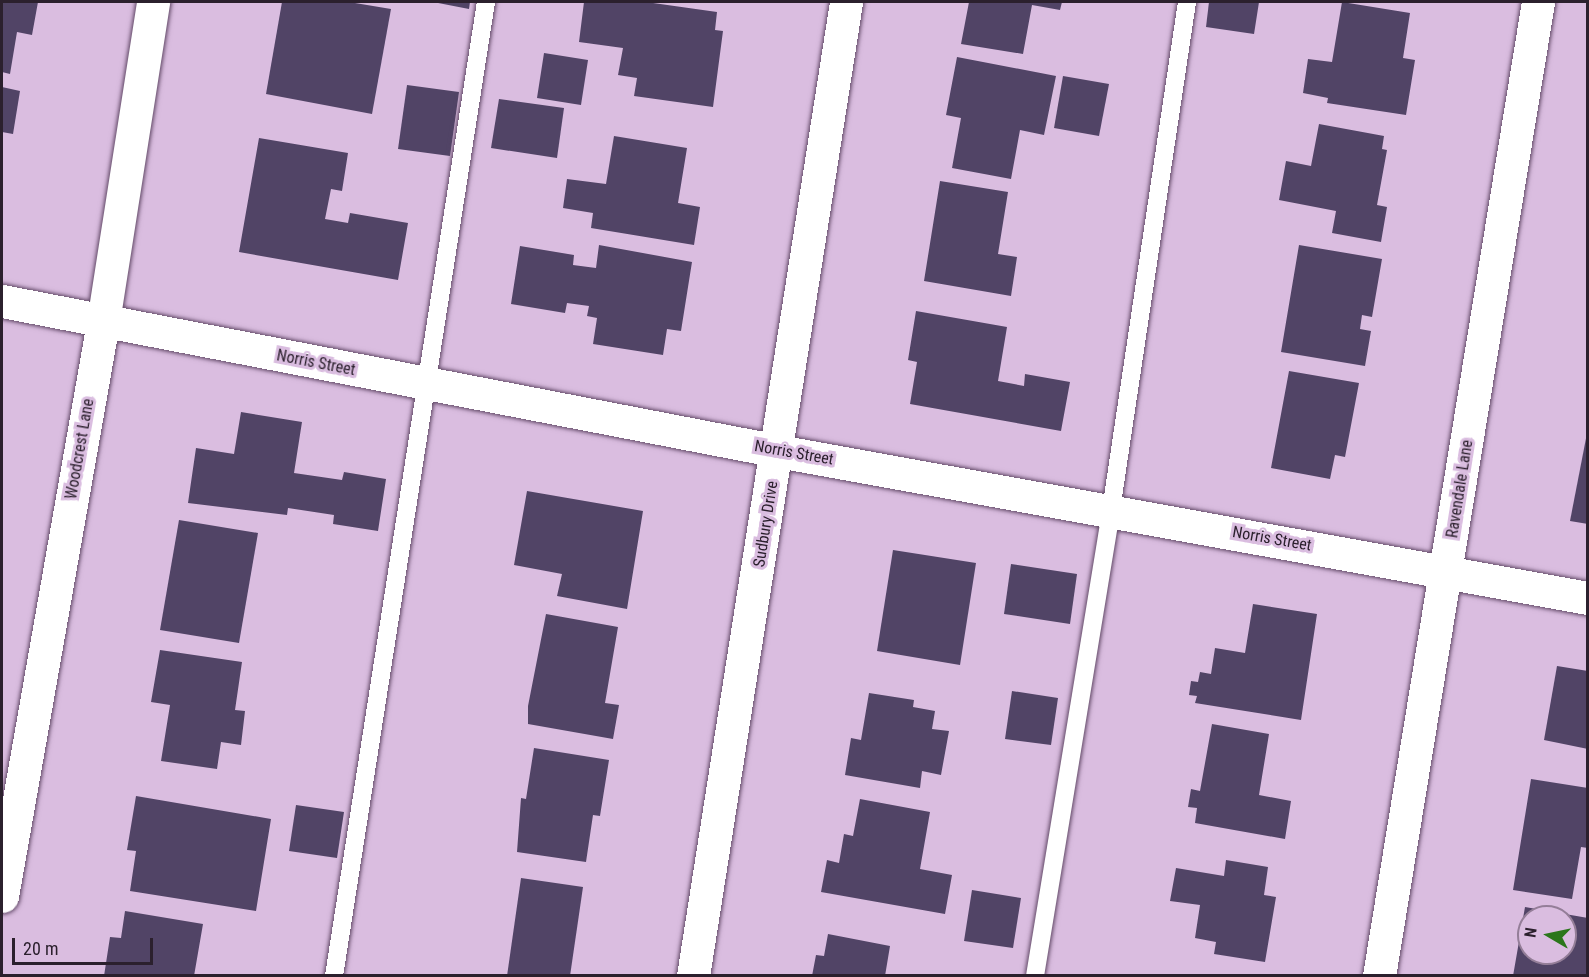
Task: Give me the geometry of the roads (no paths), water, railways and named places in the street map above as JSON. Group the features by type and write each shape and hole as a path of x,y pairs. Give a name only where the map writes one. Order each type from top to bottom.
{"street":[{"name":"Woodcrest Lane","path":"2,896 7,830 103,322 153,2"},
{"name":"Sudbury Drive","path":"693,975 778,451 846,2"},
{"name":"Ravendale Lane","path":"1379,975 1538,2"},
{"name":"Norris Street","path":"2,301 778,451 1587,598"}],"lane":[{"path":"334,975 486,2"},
{"path":"1035,975 1111,510 1187,2"}]}
